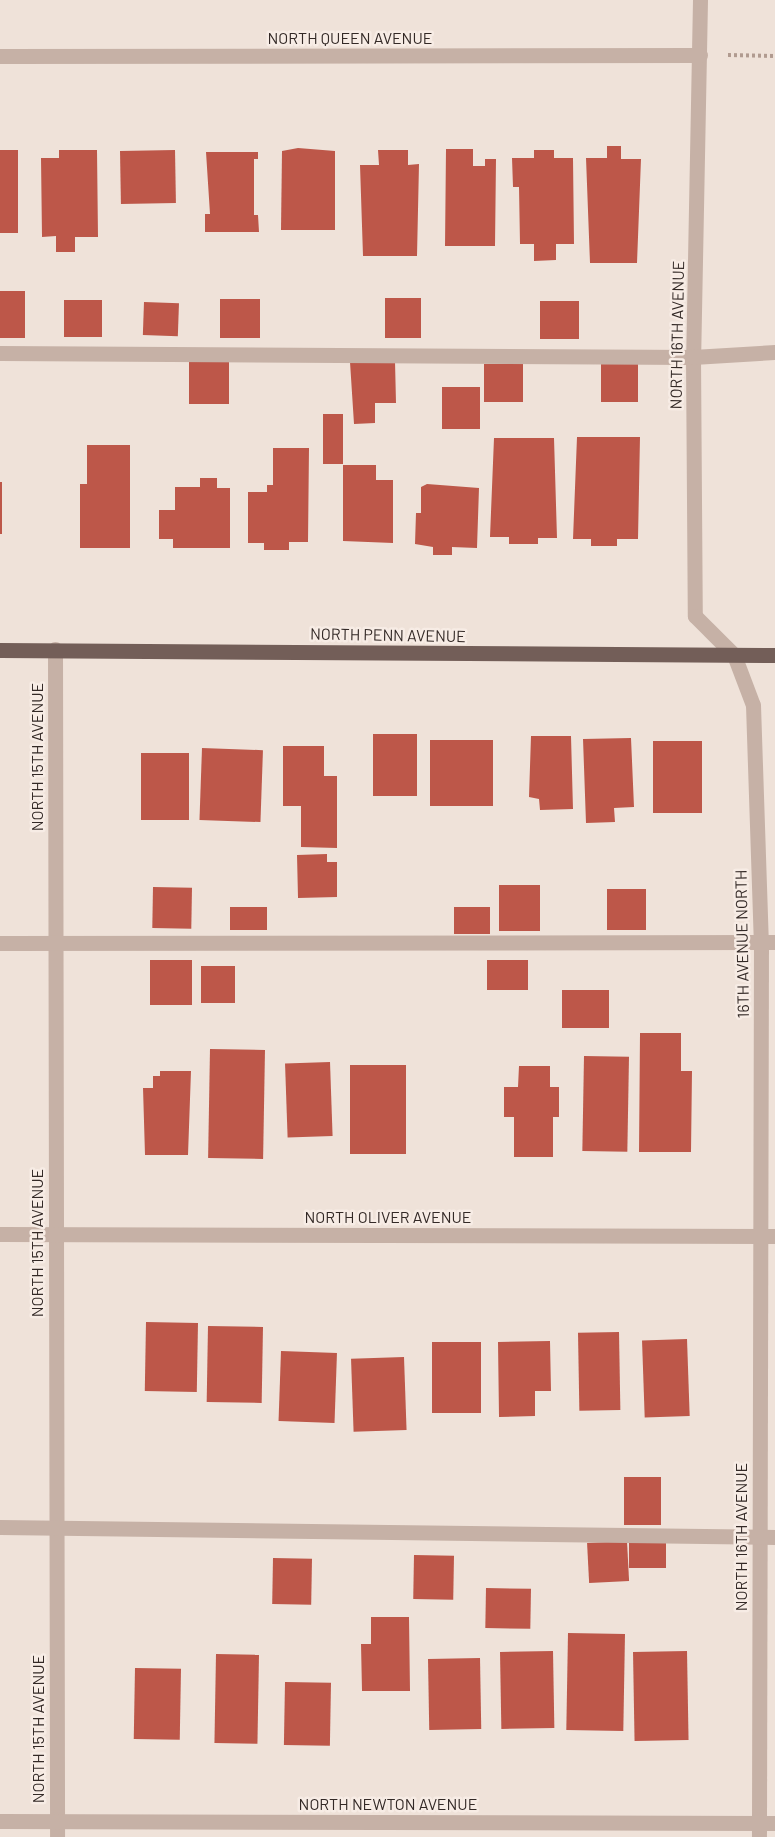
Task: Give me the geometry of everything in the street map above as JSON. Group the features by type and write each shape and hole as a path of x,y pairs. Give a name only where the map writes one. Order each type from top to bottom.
{"main road":[{"name":"NORTH PENN AVENUE","path":"0,650 775,654"}],"street":[{"name":"NORTH 16TH AVENUE","path":"700,0 693,357 695,616 734,654"},
{"name":"NORTH QUEEN AVENUE","path":"0,56 700,55"},
{"path":"0,353 693,357 775,352"},
{"name":"NORTH 15TH AVENUE","path":"55,649 57,1829"},
{"name":"16TH AVENUE NORTH","path":"734,654 753,705 768,942 767,1236"},
{"path":"0,943 768,942"},
{"name":"NORTH OLIVER AVENUE","path":"0,1234 767,1236"},
{"name":"NORTH 16TH AVENUE","path":"765,1828 767,1236"},
{"path":"0,1527 767,1537"},
{"name":"NORTH NEWTON AVENUE","path":"0,1821 57,1829 765,1828"}],"path":[{"path":"700,55 775,56"}],"building":[{"path":"607,146 621,146 621,159 641,159 637,263 590,263 586,158 607,158"},
{"path":"298,148 335,151 335,230 281,230 282,151"},
{"path":"446,149 473,149 473,166 485,166 485,159 496,159 495,246 445,246"},
{"path":"0,150 18,150 18,233 0,233"},
{"path":"59,150 97,150 98,237 75,237 75,252 56,252 56,236 42,237 41,158 59,158"},
{"path":"175,150 176,203 121,204 120,151"},
{"path":"378,150 408,150 408,165 419,164 417,256 363,256 360,165 379,165"},
{"path":"534,150 554,150 554,158 573,158 574,244 556,244 556,260 534,261 534,244 520,244 519,187 513,187 512,158 534,158"},
{"path":"206,152 258,152 258,159 254,159 254,215 258,215 259,232 205,232 205,214 210,214"},
{"path":"0,291 25,291 25,338 0,338"},
{"path":"385,298 421,298 421,338 385,338"},
{"path":"220,299 260,299 260,338 220,338"},
{"path":"64,300 102,300 102,337 64,337"},
{"path":"540,301 579,301 579,339 540,339"},
{"path":"144,302 179,303 178,336 143,335"},
{"path":"395,361 396,403 375,403 375,423 354,424 350,362"},
{"path":"189,362 229,362 229,404 189,404"},
{"path":"484,364 523,364 523,402 484,402"},
{"path":"601,364 638,364 638,402 601,402"},
{"path":"442,387 480,387 480,429 442,429"},
{"path":"323,414 343,414 343,464 323,464"},
{"path":"577,437 640,437 638,539 617,539 617,546 591,546 591,539 573,539"},
{"path":"494,438 554,438 557,538 538,538 538,544 509,544 509,537 490,537"},
{"path":"87,445 130,445 130,548 80,548 80,484 87,484"},
{"path":"273,448 309,448 308,542 289,542 289,550 264,550 264,543 248,543 248,492 267,492 267,485 273,485"},
{"path":"343,465 376,465 376,480 393,480 393,543 343,541"},
{"path":"200,478 217,478 217,488 230,488 230,548 173,548 173,539 159,539 159,510 175,510 175,487 200,487"},
{"path":"0,482 2,482 2,534 0,534"},
{"path":"427,484 479,488 477,548 452,547 452,555 433,555 433,547 415,544 416,513 421,513 421,487"},
{"path":"373,734 417,734 417,796 373,796"},
{"path":"531,736 571,736 573,809 540,810 539,799 529,797"},
{"path":"631,738 634,807 614,808 615,822 586,823 583,739"},
{"path":"430,740 493,740 493,806 430,806"},
{"path":"653,741 702,741 702,813 653,813"},
{"path":"283,746 324,746 324,776 337,776 337,848 301,847 301,806 283,806"},
{"path":"202,748 263,750 260,822 199,820"},
{"path":"141,753 189,753 189,820 141,820"},
{"path":"327,854 327,862 337,862 337,897 298,898 297,855"},
{"path":"499,885 540,885 540,931 499,931"},
{"path":"153,887 192,888 191,929 152,928"},
{"path":"607,889 646,889 646,930 607,930"},
{"path":"230,907 267,907 267,930 230,930"},
{"path":"454,907 490,907 490,934 454,934"},
{"path":"150,960 192,960 192,1005 150,1005"},
{"path":"487,960 528,960 528,990 487,990"},
{"path":"201,966 235,966 235,1003 201,1003"},
{"path":"562,990 609,990 609,1028 562,1028"},
{"path":"640,1033 681,1033 681,1071 692,1071 691,1152 639,1152"},
{"path":"210,1049 265,1050 263,1159 208,1158"},
{"path":"584,1056 629,1057 627,1152 582,1151"},
{"path":"330,1062 333,1136 288,1138 285,1064"},
{"path":"350,1065 406,1065 406,1154 350,1154"},
{"path":"519,1066 550,1066 550,1087 559,1087 559,1117 553,1117 553,1157 514,1157 514,1117 504,1117 504,1087 518,1087"},
{"path":"160,1071 191,1071 188,1155 145,1155 143,1088 153,1088 153,1076 160,1076"},
{"path":"146,1322 198,1323 197,1392 145,1391"},
{"path":"208,1326 263,1327 262,1403 207,1402"},
{"path":"619,1332 620,1410 579,1411 578,1333"},
{"path":"687,1339 690,1416 645,1418 642,1341"},
{"path":"550,1341 551,1391 535,1391 535,1416 499,1417 498,1342"},
{"path":"432,1342 481,1342 481,1413 432,1413"},
{"path":"281,1351 337,1353 335,1423 279,1421"},
{"path":"404,1357 407,1430 354,1432 351,1359"},
{"path":"624,1477 661,1477 661,1525 624,1525"},
{"path":"627,1541 629,1581 589,1583 587,1543"},
{"path":"629,1543 666,1543 666,1568 629,1568"},
{"path":"414,1555 454,1556 453,1600 413,1599"},
{"path":"273,1558 312,1559 311,1605 272,1604"},
{"path":"486,1588 531,1589 530,1629 485,1628"},
{"path":"371,1617 409,1617 410,1691 362,1691 361,1644 371,1644"},
{"path":"568,1633 625,1634 623,1731 566,1730"},
{"path":"553,1651 554,1728 501,1729 500,1652"},
{"path":"687,1651 689,1740 635,1741 633,1652"},
{"path":"216,1654 259,1655 257,1744 214,1743"},
{"path":"480,1658 481,1729 429,1730 428,1659"},
{"path":"135,1668 181,1669 180,1740 134,1739"},
{"path":"285,1682 331,1683 330,1746 284,1745"}]}
